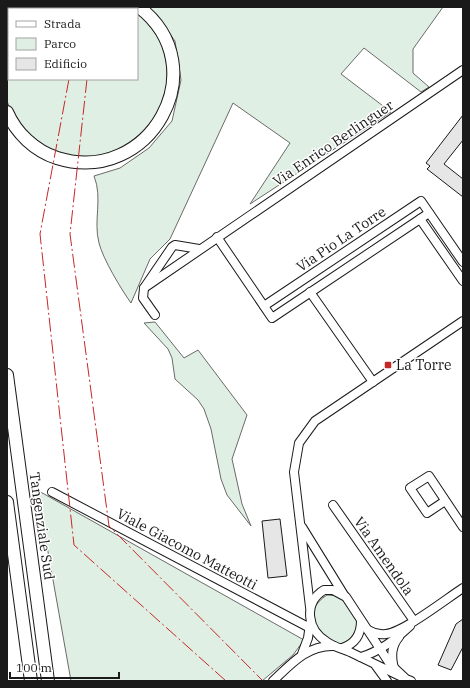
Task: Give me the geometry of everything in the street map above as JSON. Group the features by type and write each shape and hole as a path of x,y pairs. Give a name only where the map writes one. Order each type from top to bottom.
{"highway":[{"path":"7,112 18,131 31,143 41,151 64,160 86,163 109,160 140,144 157,126 165,111 171,92 173,74 171,57 167,43 154,21 139,7"},
{"name":"Tangenziale Sud","path":"7,375 48,681"},
{"path":"7,502 31,681"}],"street":[{"name":"Via Enrico Berlinguer","path":"144,288 463,70"},
{"name":"Via Pio La Torre","path":"429,213 272,318 264,306 421,201 463,262"},
{"path":"420,219 463,282"},
{"path":"217,237 264,306"},
{"path":"155,315 143,298 144,288 172,247 176,245 199,249"},
{"path":"163,260 165,267 172,268"},
{"name":"Via Pio La Torre","path":"310,292 373,382"},
{"path":"302,654 310,628 310,607 294,472 299,443 315,421 463,321"},
{"path":"445,501 427,513 410,488 429,476 463,527"},
{"name":"Viale Giacomo Matteotti","path":"52,492 310,628"},
{"name":"Via Amendola","path":"333,505 414,621"},
{"path":"300,523 361,621 395,668 407,680"},
{"path":"366,628 379,634 388,634 414,621 463,588"},
{"path":"310,607 312,600 324,590 333,590 346,597"},
{"path":"310,616 317,632 327,642 407,680"},
{"path":"273,681 302,654 317,647 338,647 354,642 360,631 361,621"},
{"path":"395,668 392,655 393,648 402,634 414,621"},
{"path":"361,657 371,654 402,634"},
{"path":"374,664 387,681"}],"green space":[{"path":"7,7 132,8 8,8 8,80 138,80 138,13 151,28 162,46 167,75 162,102 148,125 128,143 104,154 78,157 52,151 28,134 21,126 7,101"},
{"path":"148,7 443,7 413,49 413,73 429,87 421,92 364,48 341,74 391,112 250,204 290,143 233,103 170,239 150,259 131,303 108,265 101,250 97,235 98,193 94,176 120,168 149,148 172,121 181,80 175,41 157,16"},
{"path":"155,322 184,358 198,350 247,415 232,459 242,504 251,526 227,495 221,479 211,429 204,409 198,400 175,379 172,358 168,349 144,323"},
{"path":"37,490 304,640 293,655 262,681 71,681"},
{"path":"327,595 340,596 358,622 357,637 341,645 332,641 319,630 313,616 314,609"}],"building":[{"path":"463,115 463,140 444,164 463,179 463,197 427,169 430,166 426,163"},
{"path":"280,519 287,576 268,578 262,521"},
{"path":"463,619 463,647 451,670 438,665 456,624"}],"power":[{"path":"69,80 40,234 74,545 226,681"},
{"path":"87,80 70,234 109,526 263,681"}],"place":[{"name":"La Torre","path":"388,365"}]}
